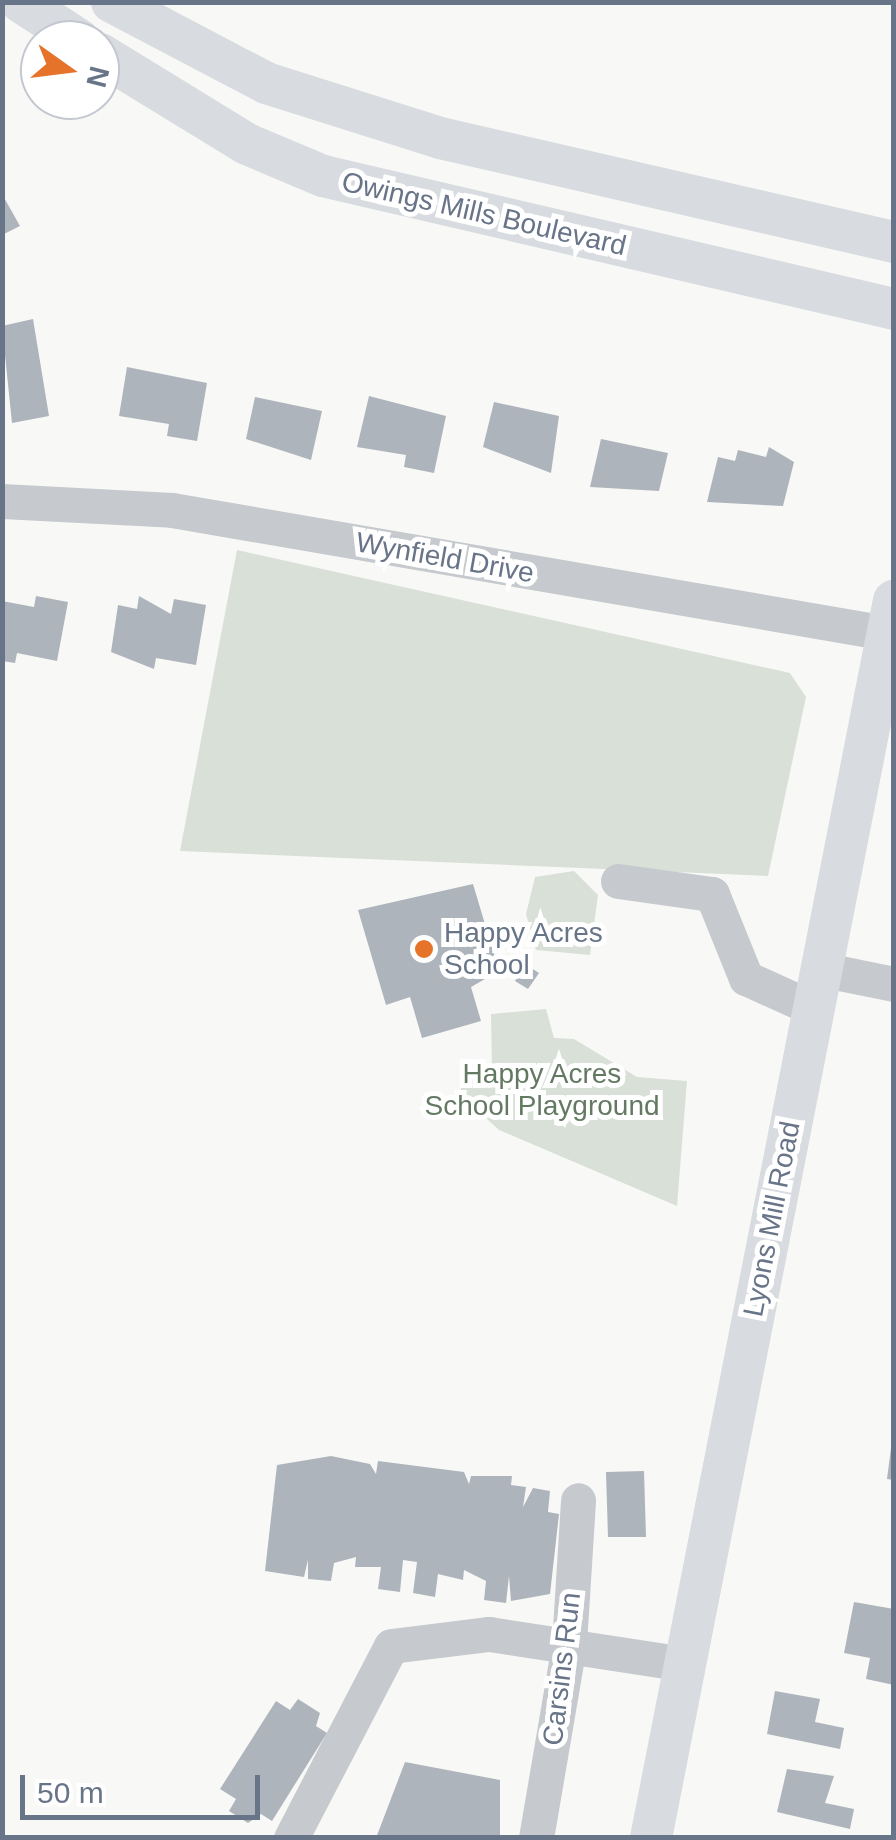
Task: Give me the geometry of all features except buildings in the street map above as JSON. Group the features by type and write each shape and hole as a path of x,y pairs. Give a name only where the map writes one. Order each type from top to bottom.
{"main road":[{"path":"21,2 48,20"},
{"path":"112,2 266,83 440,138 894,242"},
{"name":"Owings Mills Boulevard","path":"120,66 248,144 323,176 894,309"},
{"name":"Lyons Mill Road","path":"651,1838 890,616"}],"street":[{"name":"Wynfield Drive","path":"2,501 172,510 890,616"},
{"path":"618,881 712,894 746,978 816,988 894,984"},
{"name":"Carsins Run","path":"536,1838 569,1644 578,1500"},
{"path":"291,1838 391,1646 489,1634 685,1664"}],"green space":[{"path":"237,550 790,673 806,697 768,876 180,851"},
{"path":"574,871 598,895 590,955 536,950 526,914 535,877"},
{"name":"Happy Acres School Playground","path":"546,1009 554,1038 574,1039 637,1077 687,1081 677,1206 499,1130 460,1094 466,1064 492,1069 491,1014"}],"place":[{"name":"Happy Acres School","path":"424,949"}]}
